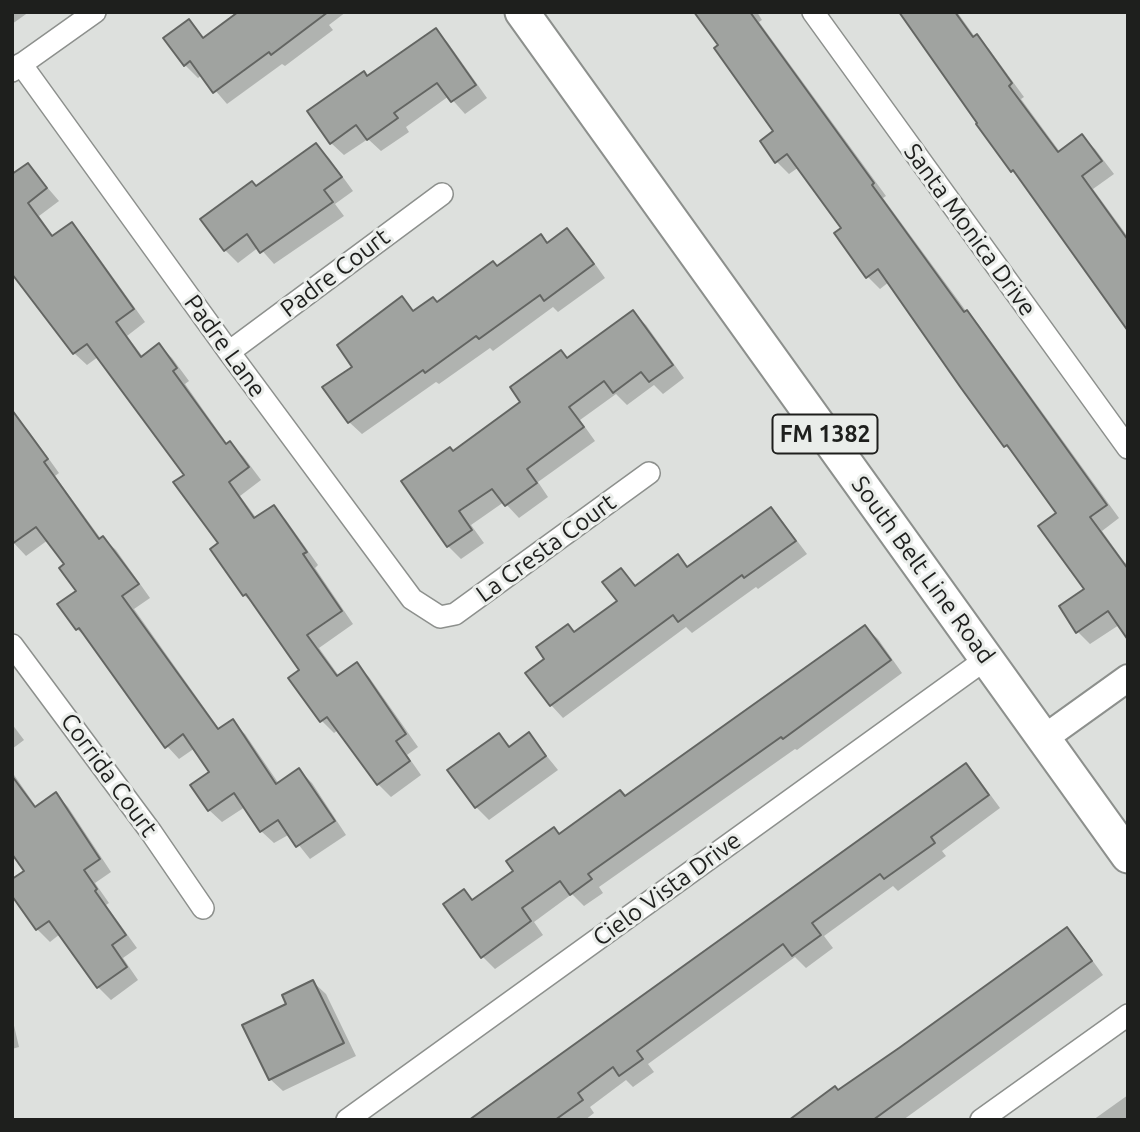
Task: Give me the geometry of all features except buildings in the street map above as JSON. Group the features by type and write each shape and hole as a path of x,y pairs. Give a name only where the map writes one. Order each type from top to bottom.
{"main road":[{"name":"South Belt Line Road","path":"522,12 1128,856"}],"street":[{"path":"17,67 95,12"},
{"name":"Santa Monica Drive","path":"813,12 1128,449"},
{"name":"Padre Lane","path":"17,67 412,599 440,617"},
{"name":"Padre Court","path":"229,352 442,194"},
{"name":"La Cresta Court","path":"440,617 455,614 649,473"},
{"name":"Corrida Court","path":"12,645 151,832 202,908"},
{"name":"Cielo Vista Drive","path":"347,1120 986,659"},
{"path":"1044,739 1128,678"},
{"path":"981,1120 1128,1015"}]}
